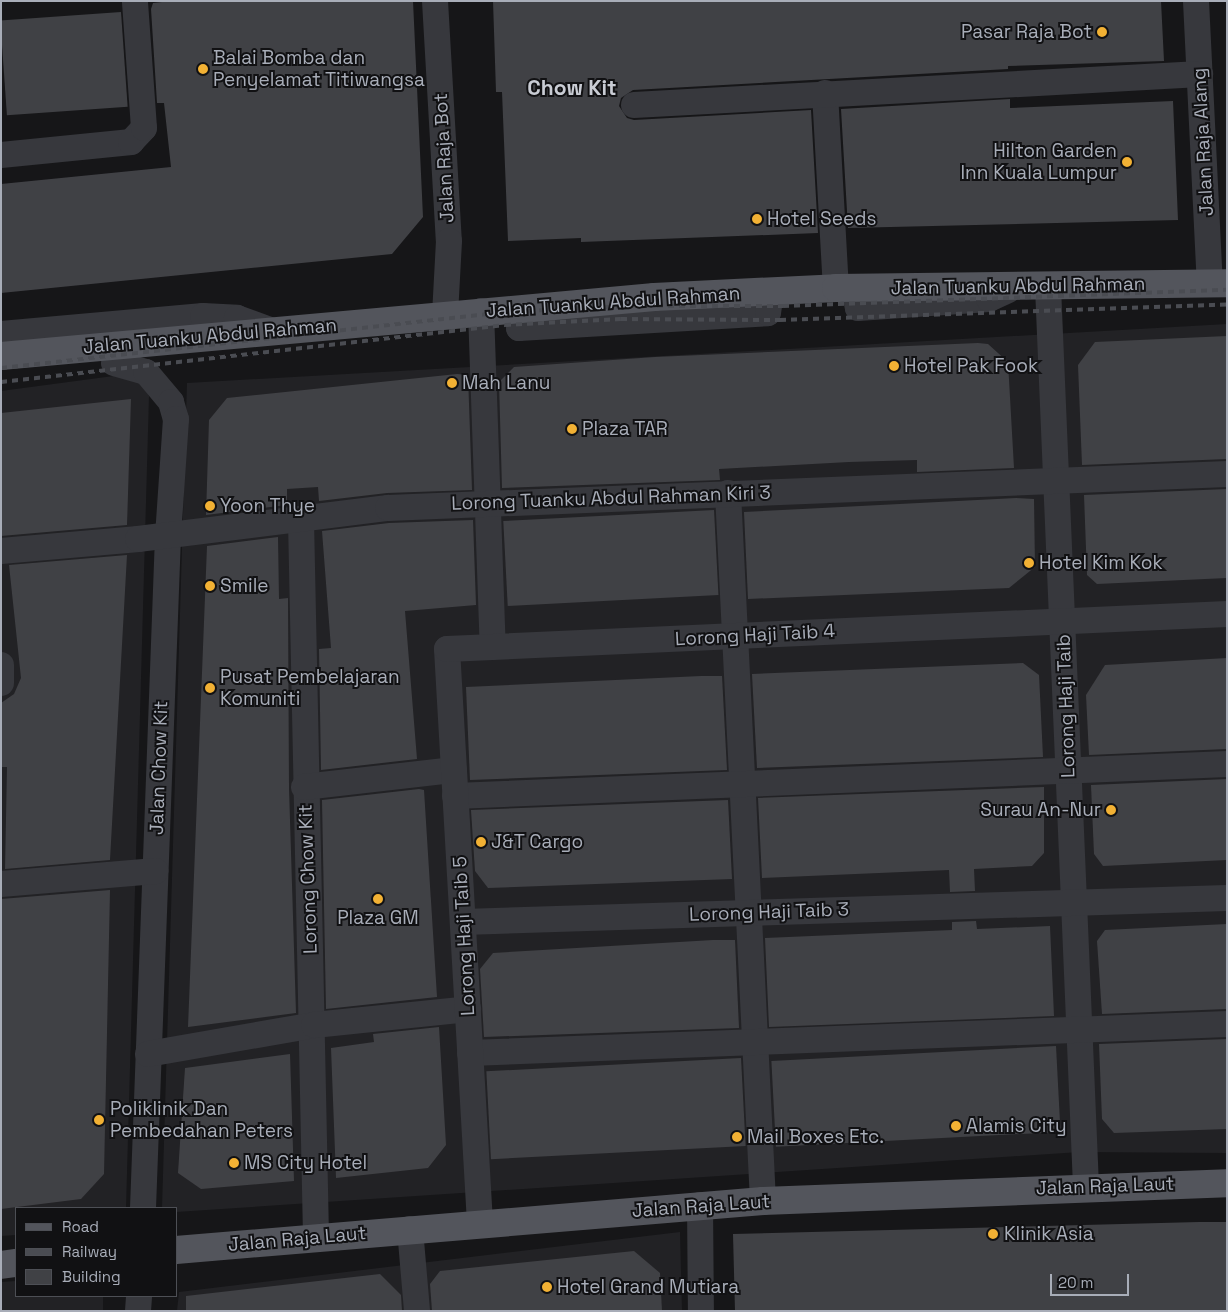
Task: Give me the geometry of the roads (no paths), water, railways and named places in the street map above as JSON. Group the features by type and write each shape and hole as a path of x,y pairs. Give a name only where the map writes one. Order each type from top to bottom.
{"main road":[{"name":"Jalan Tuanku Abdul Rahman","path":"1,356 462,313 771,291 845,288 1218,283"},
{"path":"1,373 114,364 225,335"},
{"name":"Jalan Raja Laut","path":"178,1250 700,1205 1086,1186 1227,1183"},
{"path":"1,1265 15,1263"}],"street":[{"path":"1,156 131,142 144,128 136,1"},
{"name":"Jalan Raja Bot","path":"435,1 449,242 462,313 488,502 493,647"},
{"name":"Jalan Raja Alang","path":"1196,1 1200,74 1218,283"},
{"path":"634,105 825,93 1016,86 1200,74"},
{"path":"825,93 845,288"},
{"name":"Lorong Haji Taib","path":"1048,286 1086,1186"},
{"path":"1,334 203,316 237,318 272,331"},
{"name":"Jalan Chow Kit","path":"114,364 146,372 171,402 176,419 168,536 143,1207"},
{"name":"Lorong Tuanku Abdul Rahman Kiri 3","path":"1,551 168,536 388,508 488,502 1227,474"},
{"path":"728,493 763,1201"},
{"name":"Lorong Chow Kit","path":"301,520 304,786 314,1025 316,1237"},
{"name":"Lorong Haji Taib 4","path":"447,649 1227,614"},
{"name":"Lorong Haji Taib 5","path":"447,649 480,1223"},
{"path":"1,664 1,683"},
{"path":"455,796 1227,764"},
{"path":"304,786 454,770"},
{"path":"1,884 155,871"},
{"name":"Lorong Haji Taib 3","path":"463,922 1227,898"},
{"path":"148,1054 314,1025 468,1009"},
{"path":"470,1052 1227,1024"},
{"path":"700,1205 701,1311"},
{"path":"410,1229 417,1311"},
{"path":"138,1311 139,1297"}],"railway":[{"path":"1,368 506,312 624,306 783,306 1227,290"},
{"path":"1,382 505,325 621,319 780,320 1227,304"}],"place":[{"name":"Pasar Raja Bot","path":"1102,32"},
{"name":"Balai Bomba dan Penyelamat Titiwangsa","path":"203,69"},
{"name":"Hilton Garden Inn Kuala Lumpur","path":"1127,162"},
{"name":"Hotel Seeds","path":"757,219"},
{"name":"Hotel Pak Fook","path":"894,366"},
{"name":"Mah Lanu","path":"452,383"},
{"name":"Plaza TAR","path":"572,429"},
{"name":"Yoon Thye","path":"210,506"},
{"name":"Hotel Kim Kok","path":"1029,563"},
{"name":"Smile","path":"210,586"},
{"name":"Pusat Pembelajaran Komuniti","path":"210,688"},
{"name":"Surau An-Nur","path":"1111,810"},
{"name":"J&T Cargo","path":"481,842"},
{"name":"Plaza GM","path":"378,899"},
{"name":"Poliklinik Dan Pembedahan Peters","path":"99,1120"},
{"name":"Alamis City","path":"956,1126"},
{"name":"Mail Boxes Etc.","path":"737,1137"},
{"name":"MS City Hotel","path":"234,1163"},
{"name":"Klinik Asia","path":"993,1234"},
{"name":"Hotel Grand Mutiara","path":"547,1287"}],"district":[{"name":"Chow Kit","path":"572,88"}]}
